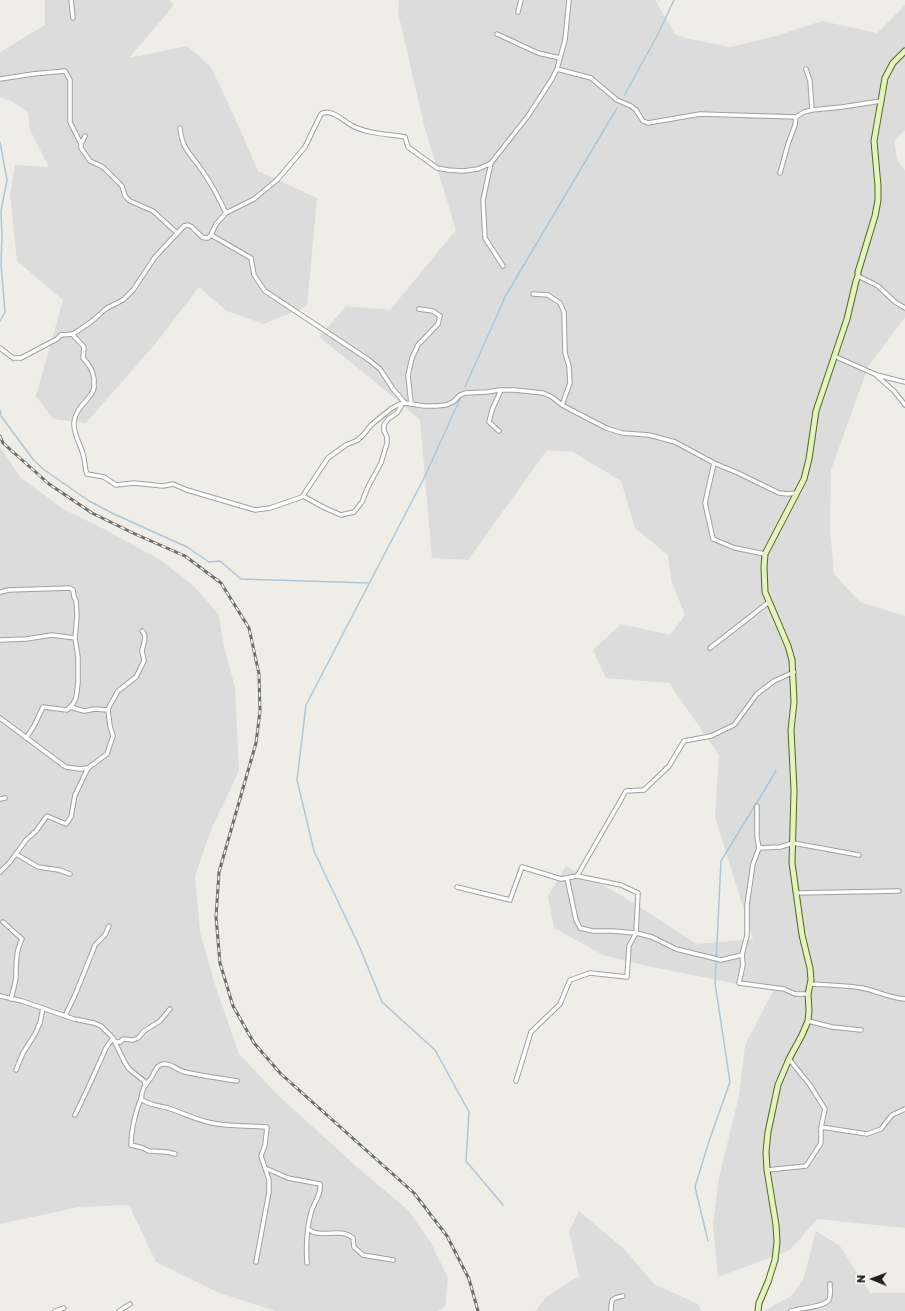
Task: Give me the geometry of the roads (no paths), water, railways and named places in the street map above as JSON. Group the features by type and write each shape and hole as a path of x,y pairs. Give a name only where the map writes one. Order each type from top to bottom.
{"street":[{"path":"71,0 74,18"},
{"path":"518,12 522,0"},
{"path":"503,266 485,238 483,200 491,163 528,116 557,69 565,40 569,0"},
{"path":"497,34 538,53 560,58"},
{"path":"758,1311 759,1303 772,1273 777,1242 766,1152 772,1110 778,1085 808,1021 808,994 811,984 810,968 802,935 792,863 794,790 791,730 794,702 794,672 788,646 765,592 764,567 766,554 804,478 809,459 816,411 847,319 858,272 875,216 878,200 878,186 874,141 885,78 894,63 905,51"},
{"path":"557,69 591,78 617,100 631,106 636,110 643,121 648,123 700,114 796,117 804,112 812,110 881,101"},
{"path":"806,69 810,81 812,110"},
{"path":"0,79 64,71 70,80 70,122 81,144 83,152 90,161 104,168 122,186 125,196 130,201 153,211 177,233"},
{"path":"0,348 13,358 18,359 57,339 61,335 72,334 91,322 107,308 123,300 133,290 155,257 186,225 192,227 202,237 208,238 216,224 226,213 254,199 277,180 305,147 321,114 324,112 337,116 364,131 405,137 408,147 437,168 463,171 478,169 491,163"},
{"path":"780,173 795,125 796,117"},
{"path":"180,128 183,145 202,169 218,195 226,213"},
{"path":"81,144 85,136"},
{"path":"211,235 251,258 254,275 265,291 369,360 380,369 404,403"},
{"path":"858,276 878,286 895,302 905,308"},
{"path":"533,294 548,294 560,303 564,312 565,353 569,366 570,383 562,405"},
{"path":"410,404 408,374 412,358 418,345 438,324 440,316 432,311 419,309"},
{"path":"72,334 84,347 82,358 89,363 94,376 94,389 76,412 74,421 74,430 85,461 85,472 87,474 104,477 116,485 134,483 162,486 173,484 186,490 255,510 270,508 303,496 328,458 346,445 358,440 371,425 392,408 404,403 424,406 446,405 465,393 501,390 543,393 552,397 562,405 606,428 622,433 649,435 675,442 714,463 779,493 797,493"},
{"path":"834,356 877,375 905,382"},
{"path":"877,375 905,405"},
{"path":"499,431 489,422 492,410 501,390"},
{"path":"303,496 341,515 354,512 362,502 368,486 381,463 387,437 384,431 384,425 388,419 397,413 404,403"},
{"path":"714,463 706,503 713,539 735,548 766,554"},
{"path":"0,592 9,590 72,588 76,600 77,616 75,638 78,657 78,683 76,698 67,710 43,707 34,726 26,738"},
{"path":"710,648 769,602"},
{"path":"0,872 10,862 26,840 36,831 46,816 66,824 71,817 76,794 84,773 88,768 107,754 111,746 113,736 108,710 118,691 136,677 143,664 144,661 142,650 145,633 142,631"},
{"path":"0,640 26,639 52,635 75,638"},
{"path":"577,876 626,791 644,790 669,766 684,741 711,736 734,724 757,694 774,681 794,672"},
{"path":"70,707 84,711 95,709 108,710"},
{"path":"0,718 66,767 80,769 88,768"},
{"path":"80,769 84,773"},
{"path":"0,799 5,798"},
{"path":"757,806 757,837 759,848 753,864 747,905 747,935 742,955 743,965 739,983 784,989 795,994 808,994"},
{"path":"759,848 780,847 792,843 859,855"},
{"path":"16,854 38,868 59,870 70,874"},
{"path":"457,887 510,900 522,867 561,879 577,876 621,885 638,893 636,933 629,946 627,977 590,973 570,980 560,1004 531,1032 516,1081"},
{"path":"567,878 576,920 580,928 593,931 612,930 636,933 652,937 676,949 721,960 742,955"},
{"path":"796,892 899,891"},
{"path":"3,922 22,939 18,945 16,977 11,999"},
{"path":"65,1016 95,945 105,935 110,926"},
{"path":"811,984 857,987 872,990 891,997 905,999"},
{"path":"0,996 101,1026 113,1038 127,1065 137,1077 144,1081 145,1084"},
{"path":"16,1070 23,1053 40,1023 43,1008"},
{"path":"115,1042 120,1042 123,1039 133,1040 138,1038 144,1031 160,1021 170,1009"},
{"path":"808,1021 832,1027 861,1030"},
{"path":"74,1116 103,1053 113,1038"},
{"path":"767,1170 806,1166 821,1143 821,1127 825,1109 810,1085 789,1059"},
{"path":"175,1154 149,1151 131,1145 133,1118 145,1084 150,1079 157,1067 160,1064 169,1064 184,1072 237,1081"},
{"path":"141,1097 142,1100 148,1103 212,1123 232,1126 267,1127 265,1145 261,1156 269,1180 256,1262"},
{"path":"821,1127 867,1134 881,1129 892,1115 905,1109"},
{"path":"265,1168 288,1178 320,1184 320,1191 311,1212 308,1230 306,1244 307,1263"},
{"path":"308,1230 319,1234 346,1234 353,1238 354,1247 363,1255 393,1260"},
{"path":"791,1311 820,1306 828,1301 830,1299 830,1284"},
{"path":"611,1311 612,1301 615,1297 623,1296"},
{"path":"119,1311 130,1304"},
{"path":"55,1311 64,1308"}],"waterway":[{"path":"624,96 658,34 674,0"},
{"path":"465,387 506,295 617,108"},
{"path":"0,142 7,180 1,211 1,263 5,312 0,321"},
{"path":"460,399 424,478 306,705 297,780 314,851 360,948 382,1002 435,1050 469,1112 466,1161 503,1205"},
{"path":"0,410 1,416 32,458 43,469 89,501 187,547 209,562 220,561 241,579 369,583"},
{"path":"708,1241 695,1187 709,1141 730,1082 715,983 721,861 776,771"}],"railway":[{"path":"0,436 3,443 49,484 92,513 185,556 221,583 249,628 259,674 260,711 256,743 219,872 216,917 220,963 233,1006 254,1043 281,1074 414,1193 447,1236 469,1279 478,1311"}]}
